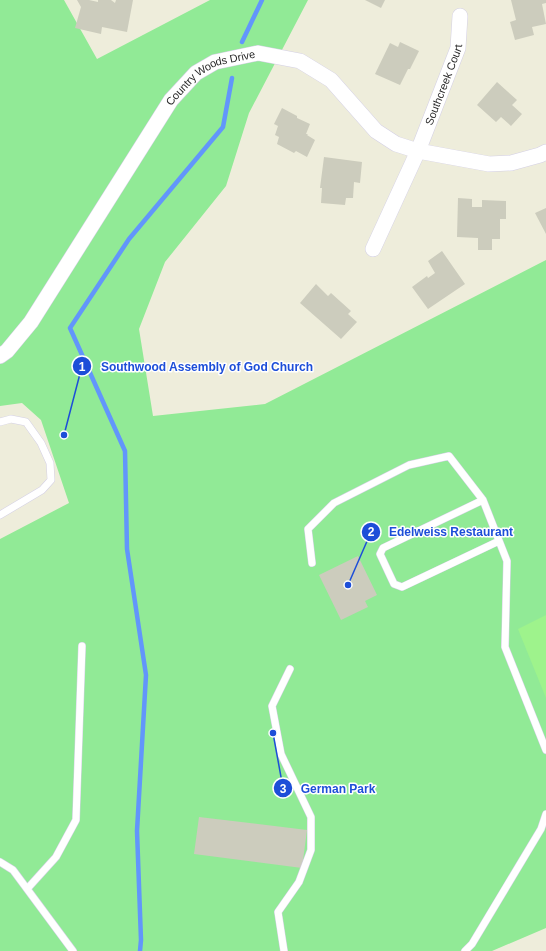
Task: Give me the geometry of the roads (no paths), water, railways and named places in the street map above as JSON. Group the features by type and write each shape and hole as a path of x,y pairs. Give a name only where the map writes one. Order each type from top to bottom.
{"street":[{"name":"Southcreek Court","path":"373,249 418,151 458,48 460,16"},
{"name":"Country Woods Drive","path":"0,356 7,351 31,322 171,100 196,73 215,62 258,53 300,61 331,80 376,131 396,144 418,151 489,164 511,163 540,156 546,152"}],"lane":[{"path":"0,422 11,419 26,422 40,443 50,463 51,480 42,490 0,515"},
{"path":"312,563 308,529 334,503 409,465 448,456 483,500 507,561 505,647 546,750"},
{"path":"483,500 383,548 380,554 394,584 402,587 499,541"},
{"path":"26,889 56,858 76,820 82,646"},
{"path":"284,951 278,912 298,882 311,850 311,817 281,754 272,706 290,669"},
{"path":"464,951 472,944 541,829 546,814"},
{"path":"0,862 13,870 73,951"}],"waterway":[{"path":"242,42 262,0"},
{"path":"140,951 141,940 137,831 146,675 127,549 125,451 70,328 129,239 223,127 232,78"}],"place":[{"name":"Southwood Assembly of God Church","path":"64,435"},
{"name":"Edelweiss Restaurant","path":"348,585"},
{"name":"German Park","path":"273,733"}]}
